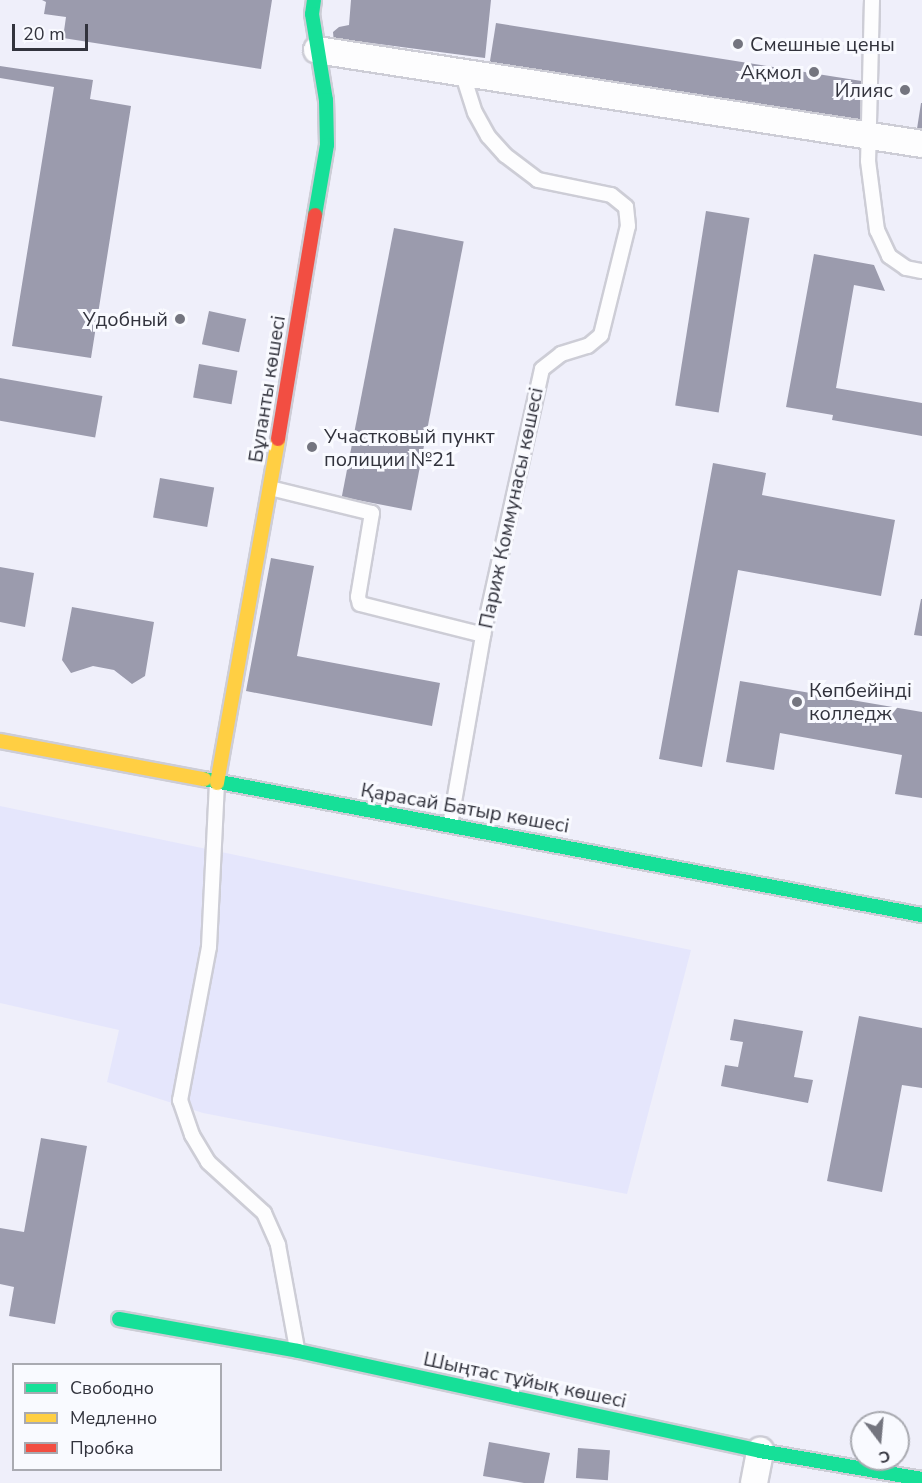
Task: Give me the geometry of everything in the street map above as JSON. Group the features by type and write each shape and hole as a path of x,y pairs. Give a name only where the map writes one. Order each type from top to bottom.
{"street":[{"name":"Бұланты көшесі","path":"217,783 270,488 327,145 326,100 316,50 312,14 314,0"},
{"path":"316,50 870,134 922,144"},
{"name":"Қарасай Батыр көшесі","path":"0,741 922,915"},
{"name":"Шыңтас тұйық көшесі","path":"119,1319 298,1351 760,1451 922,1479"},
{"path":"754,1483 760,1451"}],"lane":[{"path":"872,0 868,161 877,230 889,256 906,268 922,271"},
{"name":"Париж Коммунасы көшесі","path":"450,825 483,635 542,369 561,354 588,346 601,335 628,226 626,207 611,195 538,180 505,155 488,136 475,113 462,72"},
{"path":"270,488 372,513 358,597 360,604 483,635"},
{"path":"217,783 209,947 180,1100 192,1135 208,1162 264,1213 278,1245 298,1351"}],"shaded area":[{"path":"0,806 691,950 627,1194 203,1113 107,1082 119,1030 0,1003"}],"building":[{"path":"42,0 272,0 261,69 63,38 66,17 44,14 46,2"},
{"path":"351,0 491,0 485,58 356,41 352,47 334,43 333,32 339,27 349,25"},
{"path":"496,23 866,82 860,125 489,66"},
{"path":"0,66 93,80 90,99 131,106 91,358 12,346 54,87 0,78"},
{"path":"922,103 922,136 916,135"},
{"path":"706,211 749,218 719,412 675,406"},
{"path":"394,228 464,242 411,511 342,497"},
{"path":"814,254 874,265 885,291 854,285 836,388 922,403 922,436 832,420 833,415 786,407"},
{"path":"209,311 246,319 239,352 202,344"},
{"path":"199,364 237,371 232,404 193,397"},
{"path":"0,378 102,396 95,437 0,421"},
{"path":"713,463 766,473 762,495 895,520 881,596 738,570 702,767 659,759"},
{"path":"160,478 214,488 207,527 153,517"},
{"path":"271,558 314,566 297,656 440,683 432,726 246,691"},
{"path":"0,567 34,573 25,627 0,622"},
{"path":"922,599 922,636 914,635"},
{"path":"72,607 154,622 145,676 132,684 114,670 93,666 71,673 62,660"},
{"path":"740,681 922,712 922,798 895,794 902,755 780,733 774,770 726,762"},
{"path":"859,1016 922,1028 922,1088 902,1085 882,1192 827,1181"},
{"path":"734,1019 803,1031 794,1077 813,1080 808,1103 721,1086 725,1065 738,1067 743,1042 730,1040"},
{"path":"41,1138 87,1146 55,1324 9,1316 14,1287 0,1284 0,1228 24,1232"},
{"path":"489,1442 550,1453 544,1483 524,1483 483,1476"},
{"path":"578,1448 610,1450 608,1480 576,1478"}],"traffic: fast":[{"path":"314,0 312,14 326,100 327,145 315,215"},
{"path":"204,779 922,915"},
{"path":"119,1319 298,1351 760,1451 922,1479"}],"traffic: slow":[{"path":"217,783 278,439"},
{"path":"0,741 204,779"}],"traffic: jam":[{"path":"278,439 315,215"}],"place":[{"name":"Смешные цены","path":"738,44"},
{"name":"Ақмол","path":"814,72"},
{"name":"Илияс","path":"905,90"},
{"name":"Удобный","path":"180,319"},
{"name":"Участковый пункт полиции №21","path":"312,447"},
{"name":"Көпбейінді колледж","path":"797,702"}]}
